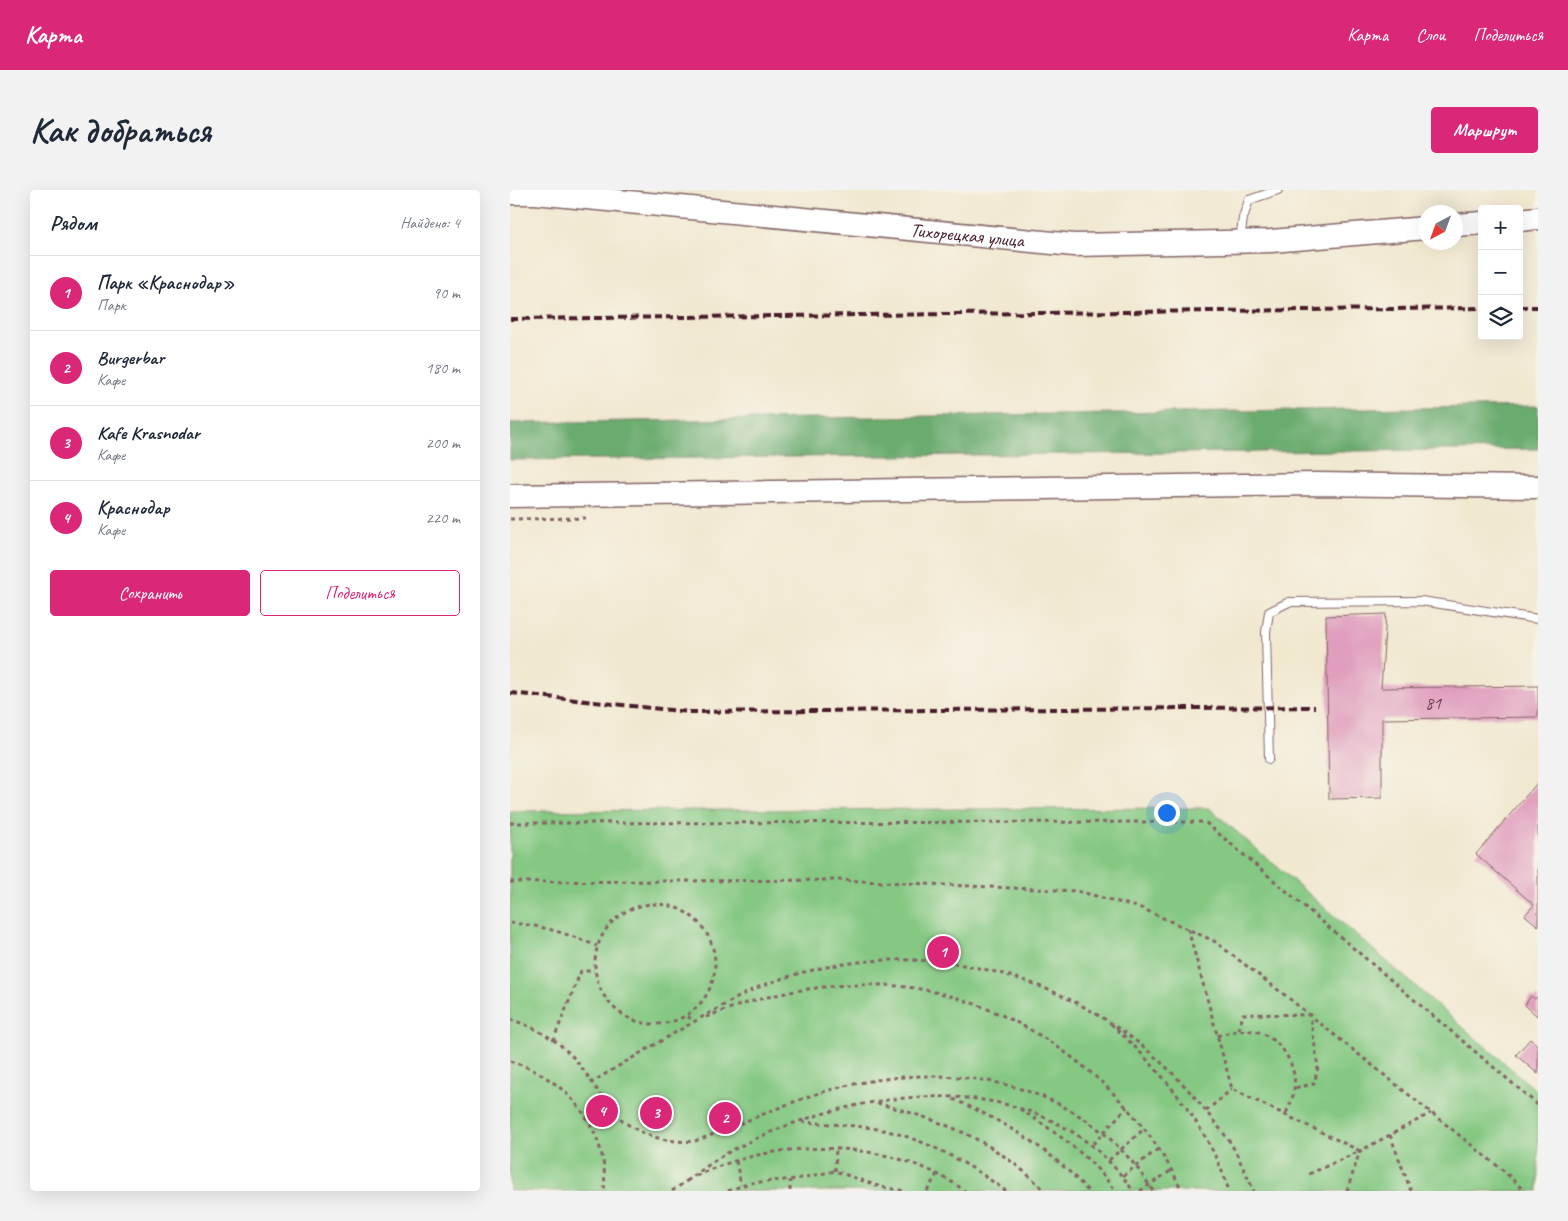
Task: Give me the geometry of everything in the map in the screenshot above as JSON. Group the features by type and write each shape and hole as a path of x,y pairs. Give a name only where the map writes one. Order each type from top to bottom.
{"street":[{"name":"Тихорецкая улица","path":"510,193 535,192 1074,245 1240,242 1418,229"},
{"path":"1523,220 1538,218"},
{"path":"1463,224 1478,223"},
{"path":"510,496 1316,484 1538,487"}],"lane":[{"path":"1240,242 1243,218 1249,200 1278,190"},
{"path":"1269,758 1266,632 1269,612 1289,602 1421,601 1538,619"}],"path":[{"path":"510,823 1205,822 1538,1106"},
{"path":"510,882 840,880 1077,891 1141,908 1214,941 1310,1015 1524,1191"},
{"path":"643,905 669,906 693,917 703,927 710,940 716,968 708,995 688,1016 661,1025 646,1025 632,1021 620,1014 606,1000 597,984 594,972 597,946 609,924 619,915 643,905"},
{"path":"510,923 535,925 560,931 597,946"},
{"path":"1188,928 1232,1089 1360,1151"},
{"path":"597,1079 691,1022 763,985 830,966 862,961 904,959 968,965 1012,976 1062,995 1101,1015 1141,1043 1180,1079 1230,1142 1254,1191"},
{"path":"553,1041 581,971 594,972"},
{"path":"691,1022 772,994 845,985 885,985 918,989 957,999 1028,1028 1090,1072 1126,1107 1144,1129 1172,1170 1182,1191"},
{"path":"1240,1030 1243,1014 1310,1015"},
{"path":"1101,1015 1142,1053 1167,1082 1197,1124 1224,1176 1228,1191"},
{"path":"1294,1088 1314,1084 1318,1067 1310,1015"},
{"path":"688,1016 691,1022"},
{"path":"510,1019 526,1025 566,1049 583,1068 614,1113 648,1135 680,1142 695,1141 788,1103 837,1088 876,1080 926,1077 987,1080 1031,1091 1066,1107 1105,1132 1136,1166 1153,1191"},
{"path":"1217,1036 1240,1030 1266,1035 1278,1044 1288,1056 1294,1072 1294,1088 1285,1116"},
{"path":"510,1061 544,1075 578,1103 598,1135 606,1175 604,1191"},
{"path":"1206,1111 1232,1089"},
{"path":"672,1191 730,1151 768,1133 799,1122 874,1102 908,1098 951,1098 1012,1105 1047,1118 1093,1144 1123,1176 1133,1191"},
{"path":"951,1098 989,1115 1025,1137 1061,1164 1088,1191"},
{"path":"874,1102 922,1115 952,1126 976,1138 1028,1174 1045,1191"},
{"path":"1012,1105 1069,1143 1093,1164 1116,1191"},
{"path":"1093,1144 1126,1107"},
{"path":"1309,1174 1360,1151 1431,1113"},
{"path":"799,1122 884,1130 936,1148 975,1168 1006,1191"},
{"path":"1109,1160 1144,1129"},
{"path":"1390,1134 1411,1191"},
{"path":"687,1181 715,1167 771,1151 836,1148 901,1160 937,1174 965,1191"},
{"path":"835,1171 836,1148"},
{"path":"1123,1176 1158,1149"},
{"path":"1347,1191 1360,1151"},
{"path":"736,1161 742,1185"},
{"path":"1140,1191 1172,1170"},
{"path":"728,1191 742,1185 790,1180 835,1171 880,1189 906,1191"},
{"path":"927,1191 937,1174"},
{"path":"790,1180 790,1191"}],"green space":[{"path":"1538,406 1538,449 510,460 510,423"},
{"path":"1209,808 1538,1092 1538,1191 510,1191 510,811"}],"building":[{"path":"1386,614 1381,688 1538,686 1538,717 1382,719 1382,798 1329,799 1326,616"},
{"path":"1538,782 1538,926 1525,915 1534,905 1476,854"},
{"path":"1531,996 1535,999 1538,996 1537,1016 1525,1005"},
{"path":"1530,1039 1538,1046 1538,1074 1516,1055"}],"railway":[{"path":"1523,307 1538,307"},
{"path":"510,319 1478,308"},
{"path":"510,693 689,712 1315,707"}],"place":[{"name":"Парк «Краснодар»","path":"943,952"},
{"name":"Краснодар","path":"602,1111"},
{"name":"Kafe Krasnodar","path":"656,1113"},
{"name":"Burgerbar","path":"725,1118"}]}
